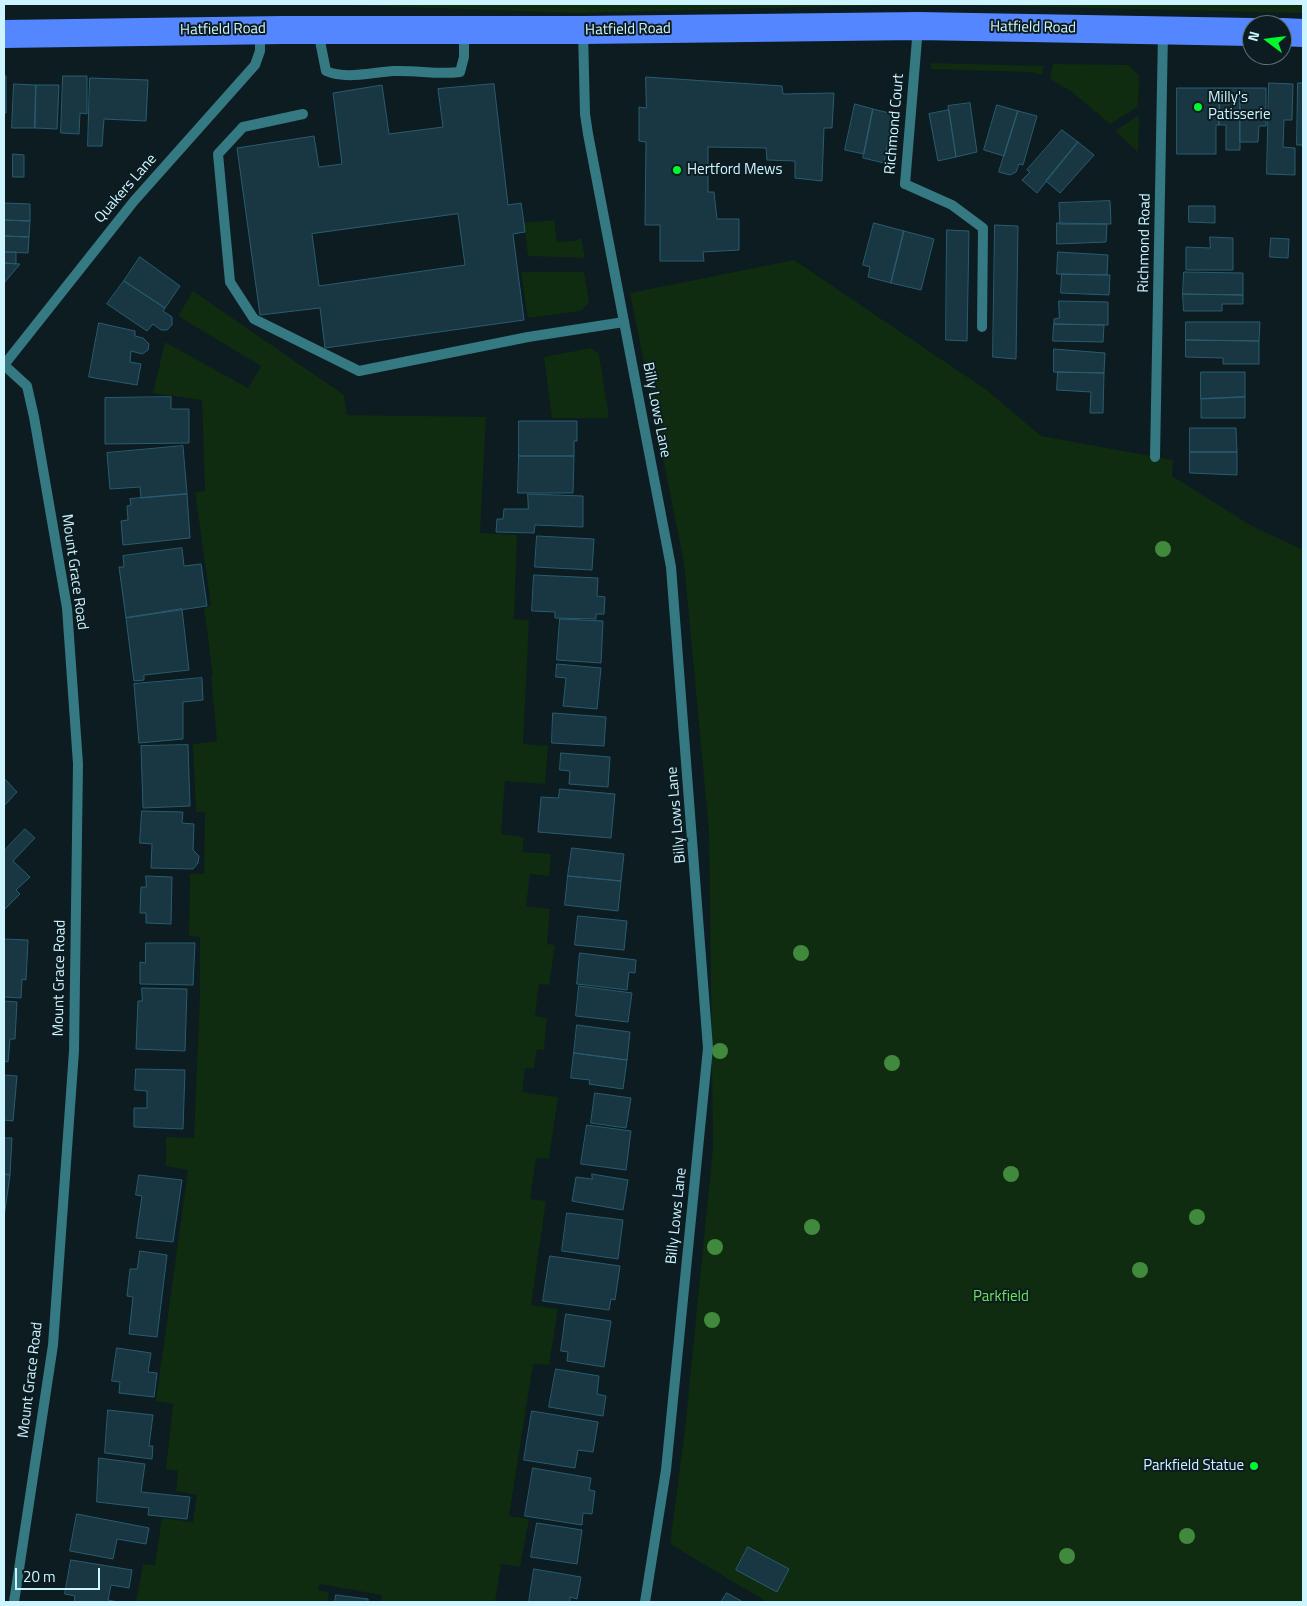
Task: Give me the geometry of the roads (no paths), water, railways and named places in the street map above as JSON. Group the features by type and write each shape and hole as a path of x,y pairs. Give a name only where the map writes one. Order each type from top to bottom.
{"main road":[{"name":"Hatfield Road","path":"4,34 318,29 583,30 918,26 1242,32"}],"street":[{"name":"Richmond Court","path":"918,26 905,184 952,205 983,228 982,327"},
{"path":"318,29 326,71 337,76 396,70 446,74 460,72 464,57 464,29"},
{"name":"Richmond Road","path":"1155,457 1163,29"},
{"name":"Quakers Lane","path":"4,365 134,201 255,65 260,51 260,30"},
{"name":"Billy Lows Lane","path":"583,30 585,114 671,567 708,1048 666,1470 645,1602"},
{"path":"303,114 243,127 218,154 230,282 254,319 359,371 528,337 624,322"},
{"name":"Mount Grace Road","path":"4,365 27,386 34,417 67,608 78,764 74,1050 53,1335 14,1602"}],"place":[{"name":"Milly's Patisserie","path":"1198,107"},
{"name":"Hertford Mews","path":"677,170"},
{"name":"Parkfield Statue","path":"1254,1466"}],"park label":[{"name":"Parkfield","path":"1001,1297"}]}
